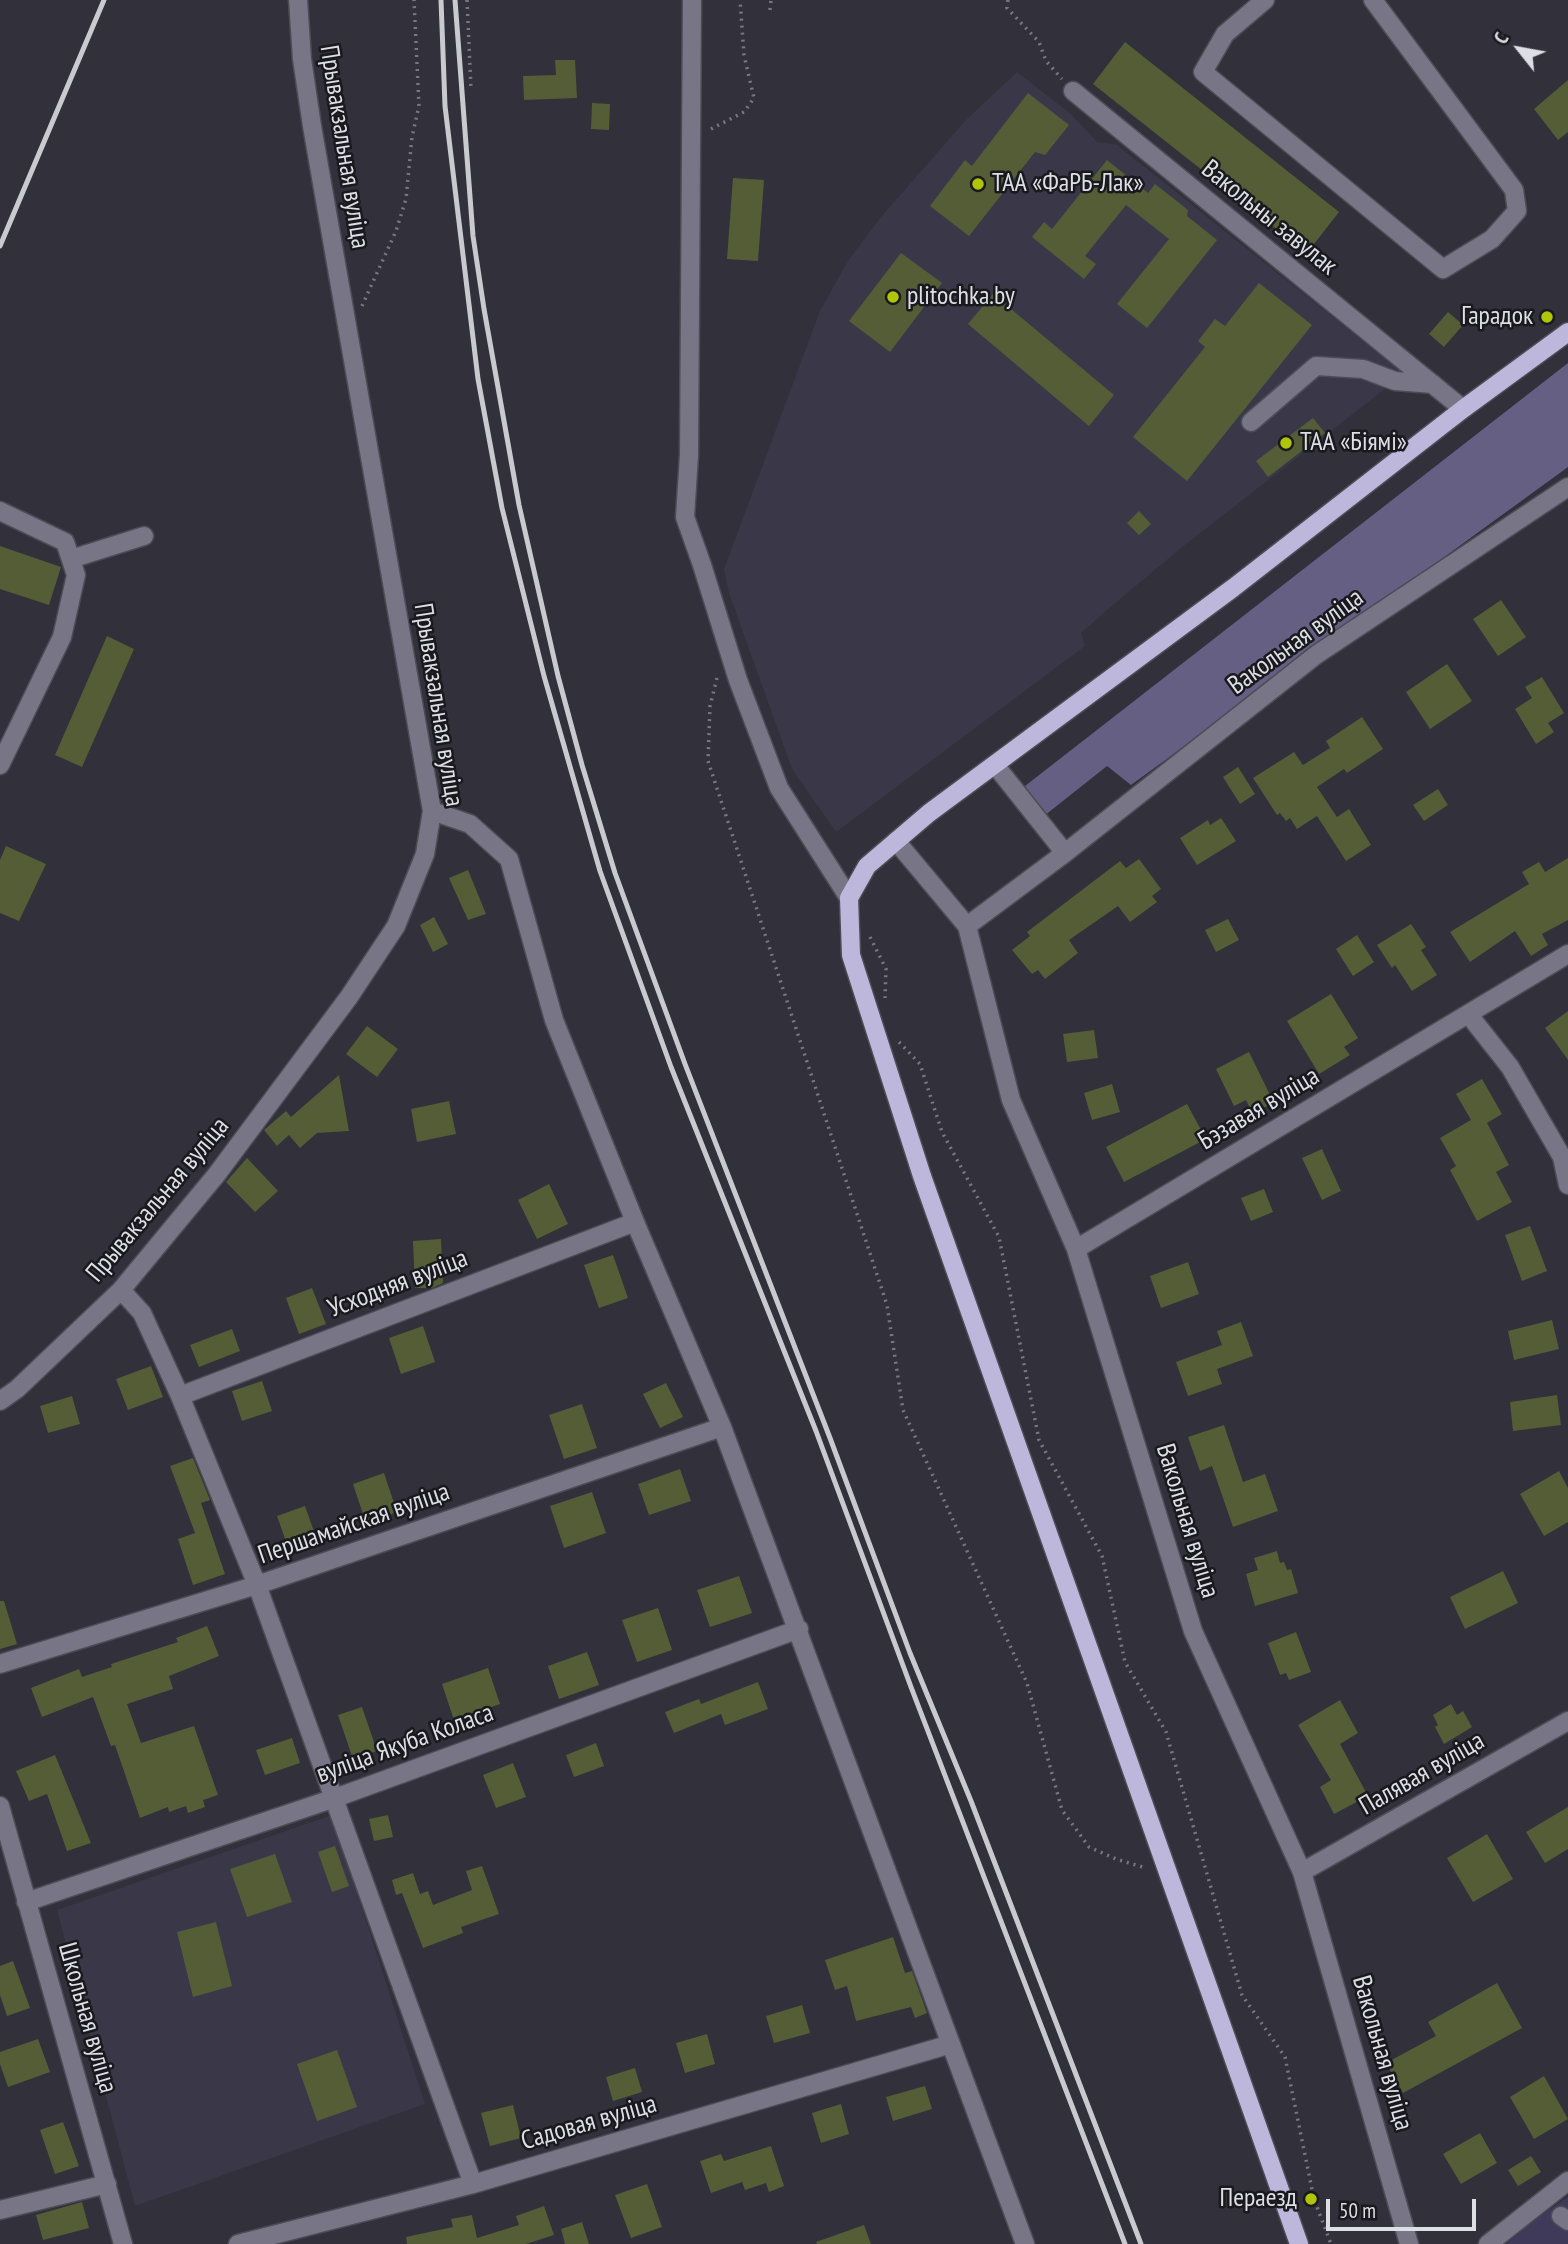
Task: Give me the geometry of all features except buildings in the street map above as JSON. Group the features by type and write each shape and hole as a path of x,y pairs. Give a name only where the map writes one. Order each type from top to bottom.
{"main road":[{"path":"1299,2244 922,1176 851,955 849,898 867,866 929,813 1233,588 1463,409 1568,332"}],"street":[{"name":"Прывакзальная вуліца","path":"0,1401 17,1389 121,1290 217,1174 349,997 396,926 425,855 432,811 302,60 298,0"},
{"path":"692,0 689,455 685,517 738,680 779,788 849,898"},
{"path":"1265,0 1225,34 1203,72 1443,269 1492,239 1509,221 1517,211 1514,190 1373,0"},
{"name":"Вакольны завулак","path":"1073,91 1463,409"},
{"path":"1251,422 1315,366 1363,369 1395,381 1433,384"},
{"name":"Вакольная вуліца","path":"1409,2244 1302,1872 1193,1631 1076,1249 1011,1100 967,926 1065,853 1317,655 1568,487"},
{"path":"0,511 65,542 76,575 61,637 0,765"},
{"path":"71,559 144,536"},
{"path":"995,765 1065,853"},
{"path":"432,811 470,824 509,859 554,1020 635,1222 722,1427 1026,2244"},
{"path":"896,841 967,926"},
{"name":"Бэзавая вуліца","path":"1076,1249 1568,954"},
{"path":"1469,1015 1510,1067 1562,1157 1568,1185"},
{"name":"Усходняя вуліца","path":"180,1396 635,1222"},
{"path":"121,1290 142,1313 180,1396 257,1585 473,2184"},
{"name":"Першамайская вуліца","path":"0,1664 257,1585 722,1427"},
{"name":"вуліца Якуба Коласа","path":"26,1902 335,1798 799,1629"},
{"name":"Палявая вуліца","path":"1302,1872 1568,1721"},
{"name":"Школьная вуліца","path":"0,1806 123,2244"},
{"name":"Садовая вуліца","path":"238,2244 473,2184 951,2044"},
{"path":"1488,2244 1568,2181"},
{"path":"0,2210 107,2184"}],"path":[{"path":"348,338 397,231 406,199 412,137 419,106 414,0"},
{"path":"467,0 471,89"},
{"path":"690,140 744,112 754,98 744,55 740,0"},
{"path":"771,0 771,10"},
{"path":"1008,0 1007,8 1039,42 1046,61 1073,91"},
{"path":"726,643 710,706 708,761 887,1305 903,1410 1027,1683 1062,1810 1089,1847 1115,1860 1168,1873"},
{"path":"868,933 887,969 885,1004"},
{"path":"893,1037 920,1064 942,1132 999,1237 1039,1440 1102,1556 1125,1662 1166,1732 1242,1994 1285,2057 1314,2199 1331,2244"}],"shaded area":[{"path":"1017,72 1071,114 1097,142 1117,145 1404,374 1181,548 1114,604 1081,633 1085,646 836,832 792,769 729,593 724,569 820,311 848,261 881,217 966,120"},
{"path":"1568,363 1568,467 1131,785 1107,766 1044,816 1025,786"},
{"path":"332,1815 425,2104 135,2206 57,1910"},
{"path":"1568,2197 1568,2244 1506,2244 1534,2220"}],"railway":[{"path":"0,246 104,0"},
{"path":"441,0 445,106 478,379 502,508 544,676 600,871 671,1067 816,1431 911,1687 1125,2244"},
{"path":"455,0 473,236 519,505 558,676 615,873 910,1653 971,1801 1141,2244"}],"place":[{"name":"ТАА «ФаРБ-Лак»","path":"978,184"},
{"name":"plitochka.by","path":"893,297"},
{"name":"Гарадок","path":"1547,317"},
{"name":"ТАА «Біямі»","path":"1286,443"},
{"name":"Пераезд","path":"1311,2199"}]}
